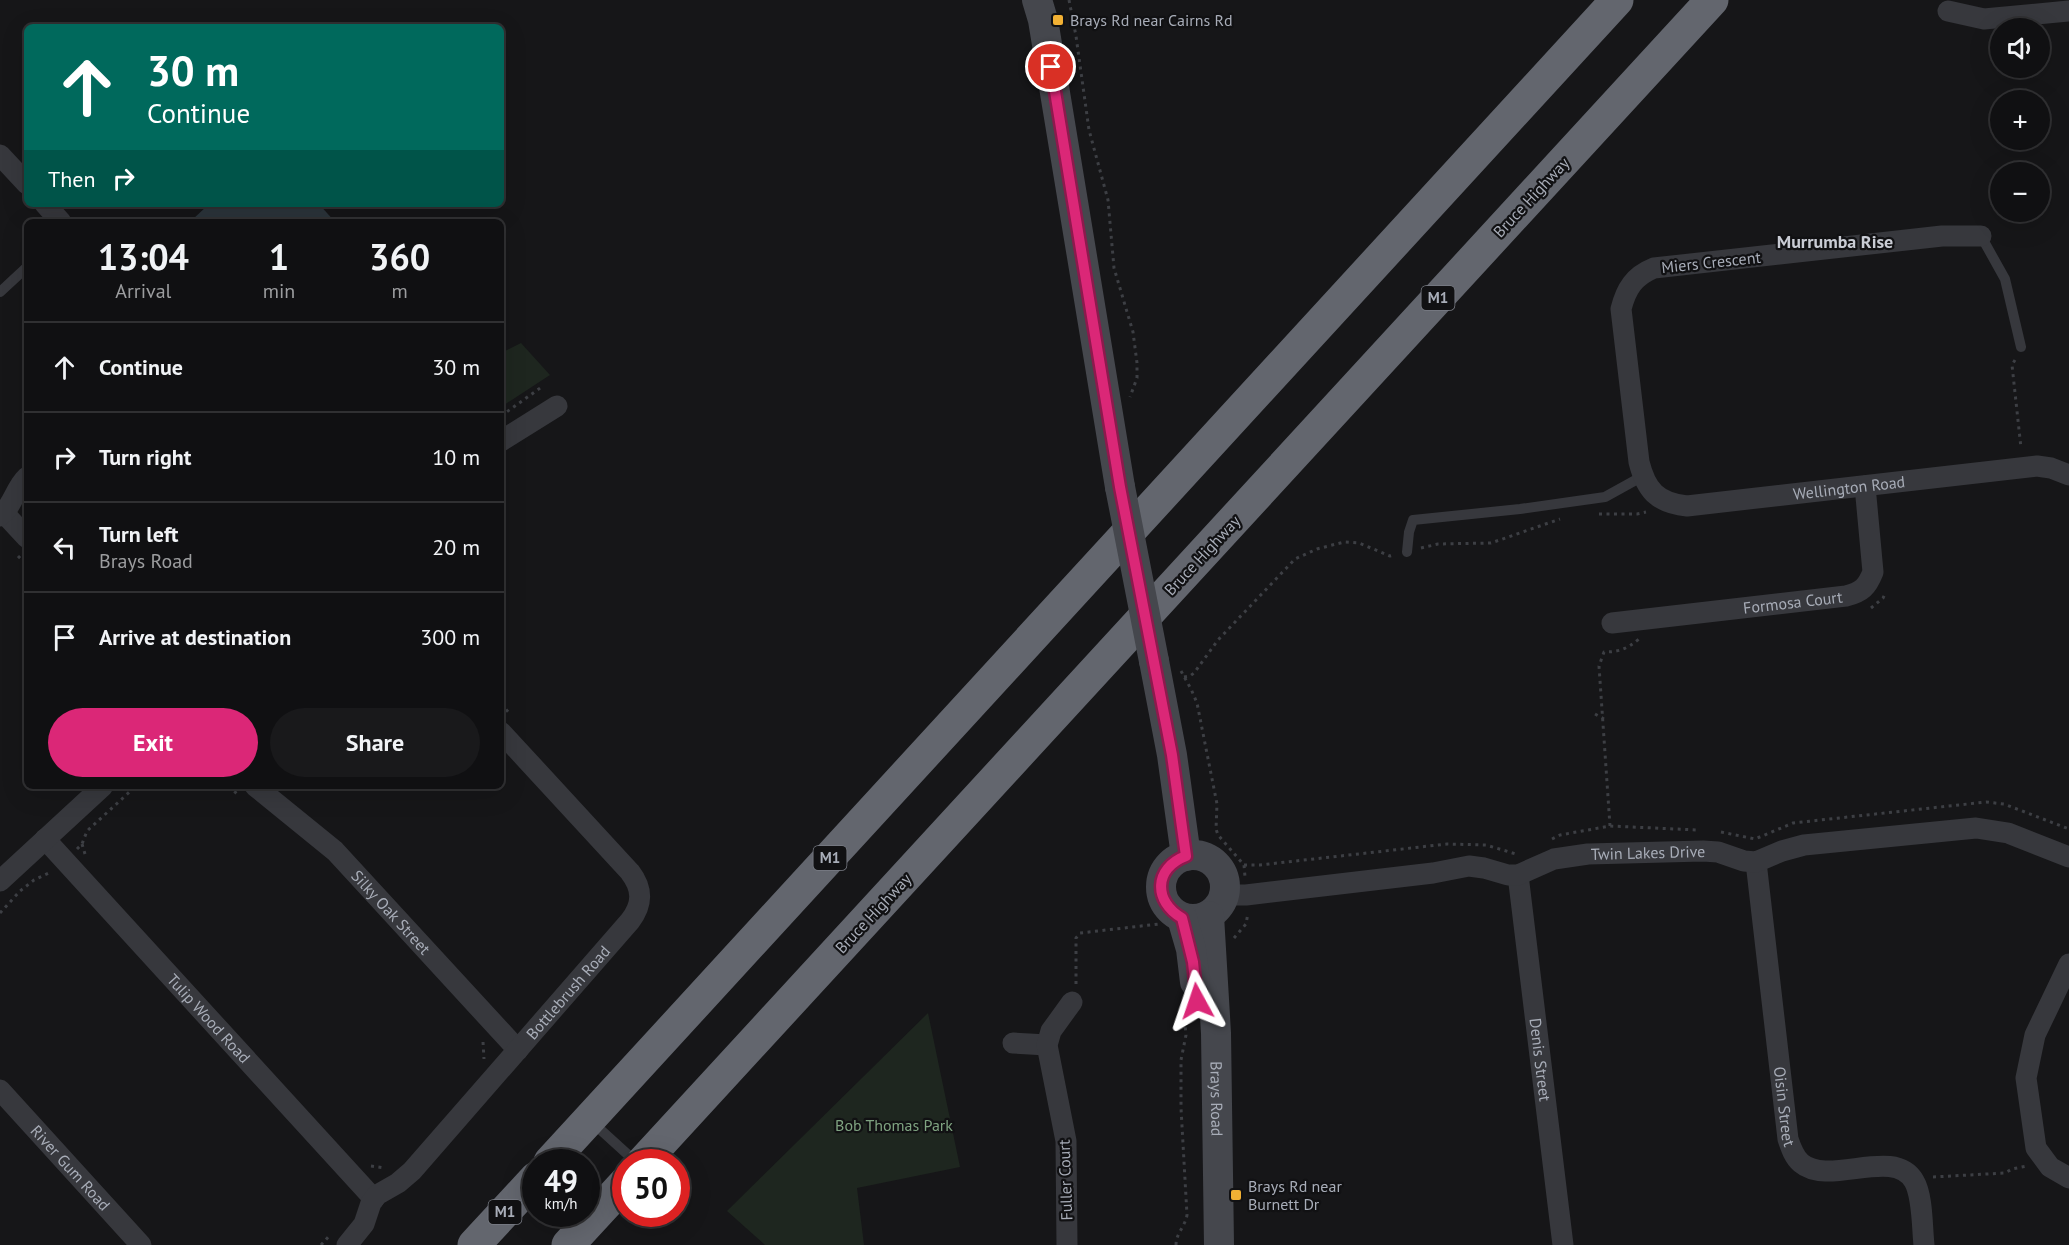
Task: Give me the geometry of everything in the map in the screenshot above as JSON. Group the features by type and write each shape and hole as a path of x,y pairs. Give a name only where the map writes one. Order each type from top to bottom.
{"highway":[{"name":"M1","path":"562,1149 1617,0"},
{"name":"Bruce Highway","path":"655,1149 1712,0"},
{"name":"M1","path":"474,1245 522,1193"},
{"path":"568,1245 612,1197"}],"main road":[{"path":"1037,0 1043,20 1120,487 1167,665 1172,755 1186,856"},
{"path":"1197,855 1208,858 1216,864 1223,873 1226,884 1195,914 1173,913 1162,896 1161,885 1168,866 1186,856 1197,855"},
{"name":"Brays Road","path":"1195,914 1193,962 1197,1005 1201,1245"},
{"name":"Brays Road","path":"1195,914 1216,1033 1219,1245"}],"street":[{"path":"1948,11 1984,19 2069,11"},
{"path":"0,155 24,181"},
{"path":"48,207 58,219"},
{"name":"Miers Crescent","path":"1643,476 1639,462 1621,309 1625,293 1641,273 1654,268 1931,237 1981,236"},
{"path":"504,439 557,406"},
{"name":"Wellington Road","path":"1660,499 1675,505 1687,506 2043,466 2069,475"},
{"path":"1643,476 1650,490 1660,499"},
{"path":"24,480 2,514 24,535"},
{"name":"Formosa Court","path":"1612,623 1859,593 1868,585 1873,572 1865,486"},
{"name":"Bottlebrush Road","path":"374,1199 381,1192 398,1184 412,1171 638,910 640,897 637,884 630,872 504,735"},
{"path":"0,881 100,789"},
{"name":"Silky Oak Street","path":"247,792 335,851 518,1050"},
{"path":"1756,862 1804,845 1976,828 2008,833 2069,857"},
{"name":"Tulip Wood Road","path":"45,839 374,1199"},
{"name":"Twin Lakes Drive","path":"1518,875 1554,859 1588,854 1703,851 1718,852 1744,861 1756,862"},
{"name":"Oisin Street","path":"1756,862 1788,1139 1792,1151 1799,1162 1809,1169 1822,1172 1881,1166 1907,1173 1915,1182"},
{"path":"1195,914 1253,894 1433,873 1469,866 1508,875 1518,875"},
{"name":"Denis Street","path":"1518,875 1563,1245"},
{"path":"2069,964 2035,1035 2026,1078 2036,1148 2050,1167 2069,1178"},
{"path":"1013,1043 1047,1045 1051,1031 1072,1002"},
{"name":"Fuller Court","path":"1047,1045 1066,1141 1067,1245"},
{"name":"River Gum Road","path":"0,1090 141,1245"},
{"path":"1915,1182 1924,1245"},
{"path":"347,1245 364,1224 374,1199"}],"lane":[{"name":"Miers Crescent","path":"1981,236 2005,279 2021,347"},
{"path":"0,292 24,270"},
{"path":"1407,552 1413,520 1520,509 1605,497 1643,476"},
{"path":"589,1120 621,1149"}],"path":[{"path":"1069,0 1089,130 1108,200 1114,268 1133,333 1137,378 1127,406"},
{"path":"2021,347 2012,365 2023,468"},
{"path":"504,414 543,386"},
{"path":"1590,514 1637,514 1650,510 1660,499"},
{"path":"1184,677 1194,673 1218,640 1295,559 1317,549 1344,542 1359,543 1390,556 1438,544 1491,543 1567,516"},
{"path":"1868,609 1883,598 1887,589"},
{"path":"1610,826 1599,666 1604,652 1617,652 1629,648 1641,637"},
{"path":"1167,665 1184,677 1197,703 1217,804 1216,829 1218,835 1244,865 1245,873"},
{"path":"1595,714 1604,718"},
{"path":"73,852 82,844 87,831 133,789"},
{"path":"0,913 20,891 34,880 48,875 55,869"},
{"path":"1072,1002 1076,991 1076,938 1080,933 1154,923 1195,914"},
{"path":"1176,1245 1176,1237 1187,1215 1181,1108 1181,1060 1186,1035 1183,1000"},
{"path":"481,1038 484,1048 483,1060"},
{"path":"1915,1182 1923,1173 1936,1178 2005,1173 2012,1169 2023,1168 2042,1158"}],"green space":[{"path":"521,343 550,375 504,405 504,352"},
{"name":"Bob Thomas Park","path":"928,1013 960,1167 857,1188 864,1245 765,1245 727,1211"}],"shaded area":[{"path":"206,207 322,207 332,219 193,219"}],"place":[{"name":"Brays Rd near Cairns Rd","path":"1058,20"},
{"name":"Brays Rd near Burnett Dr","path":"1236,1195"}],"district":[{"name":"Murrumba Rise","path":"1835,242"}],"route":[{"path":"1051,67 1120,487 1172,755 1186,856 1168,866 1161,885 1162,896 1173,913 1182,918 1191,949 1197,1001"}]}
